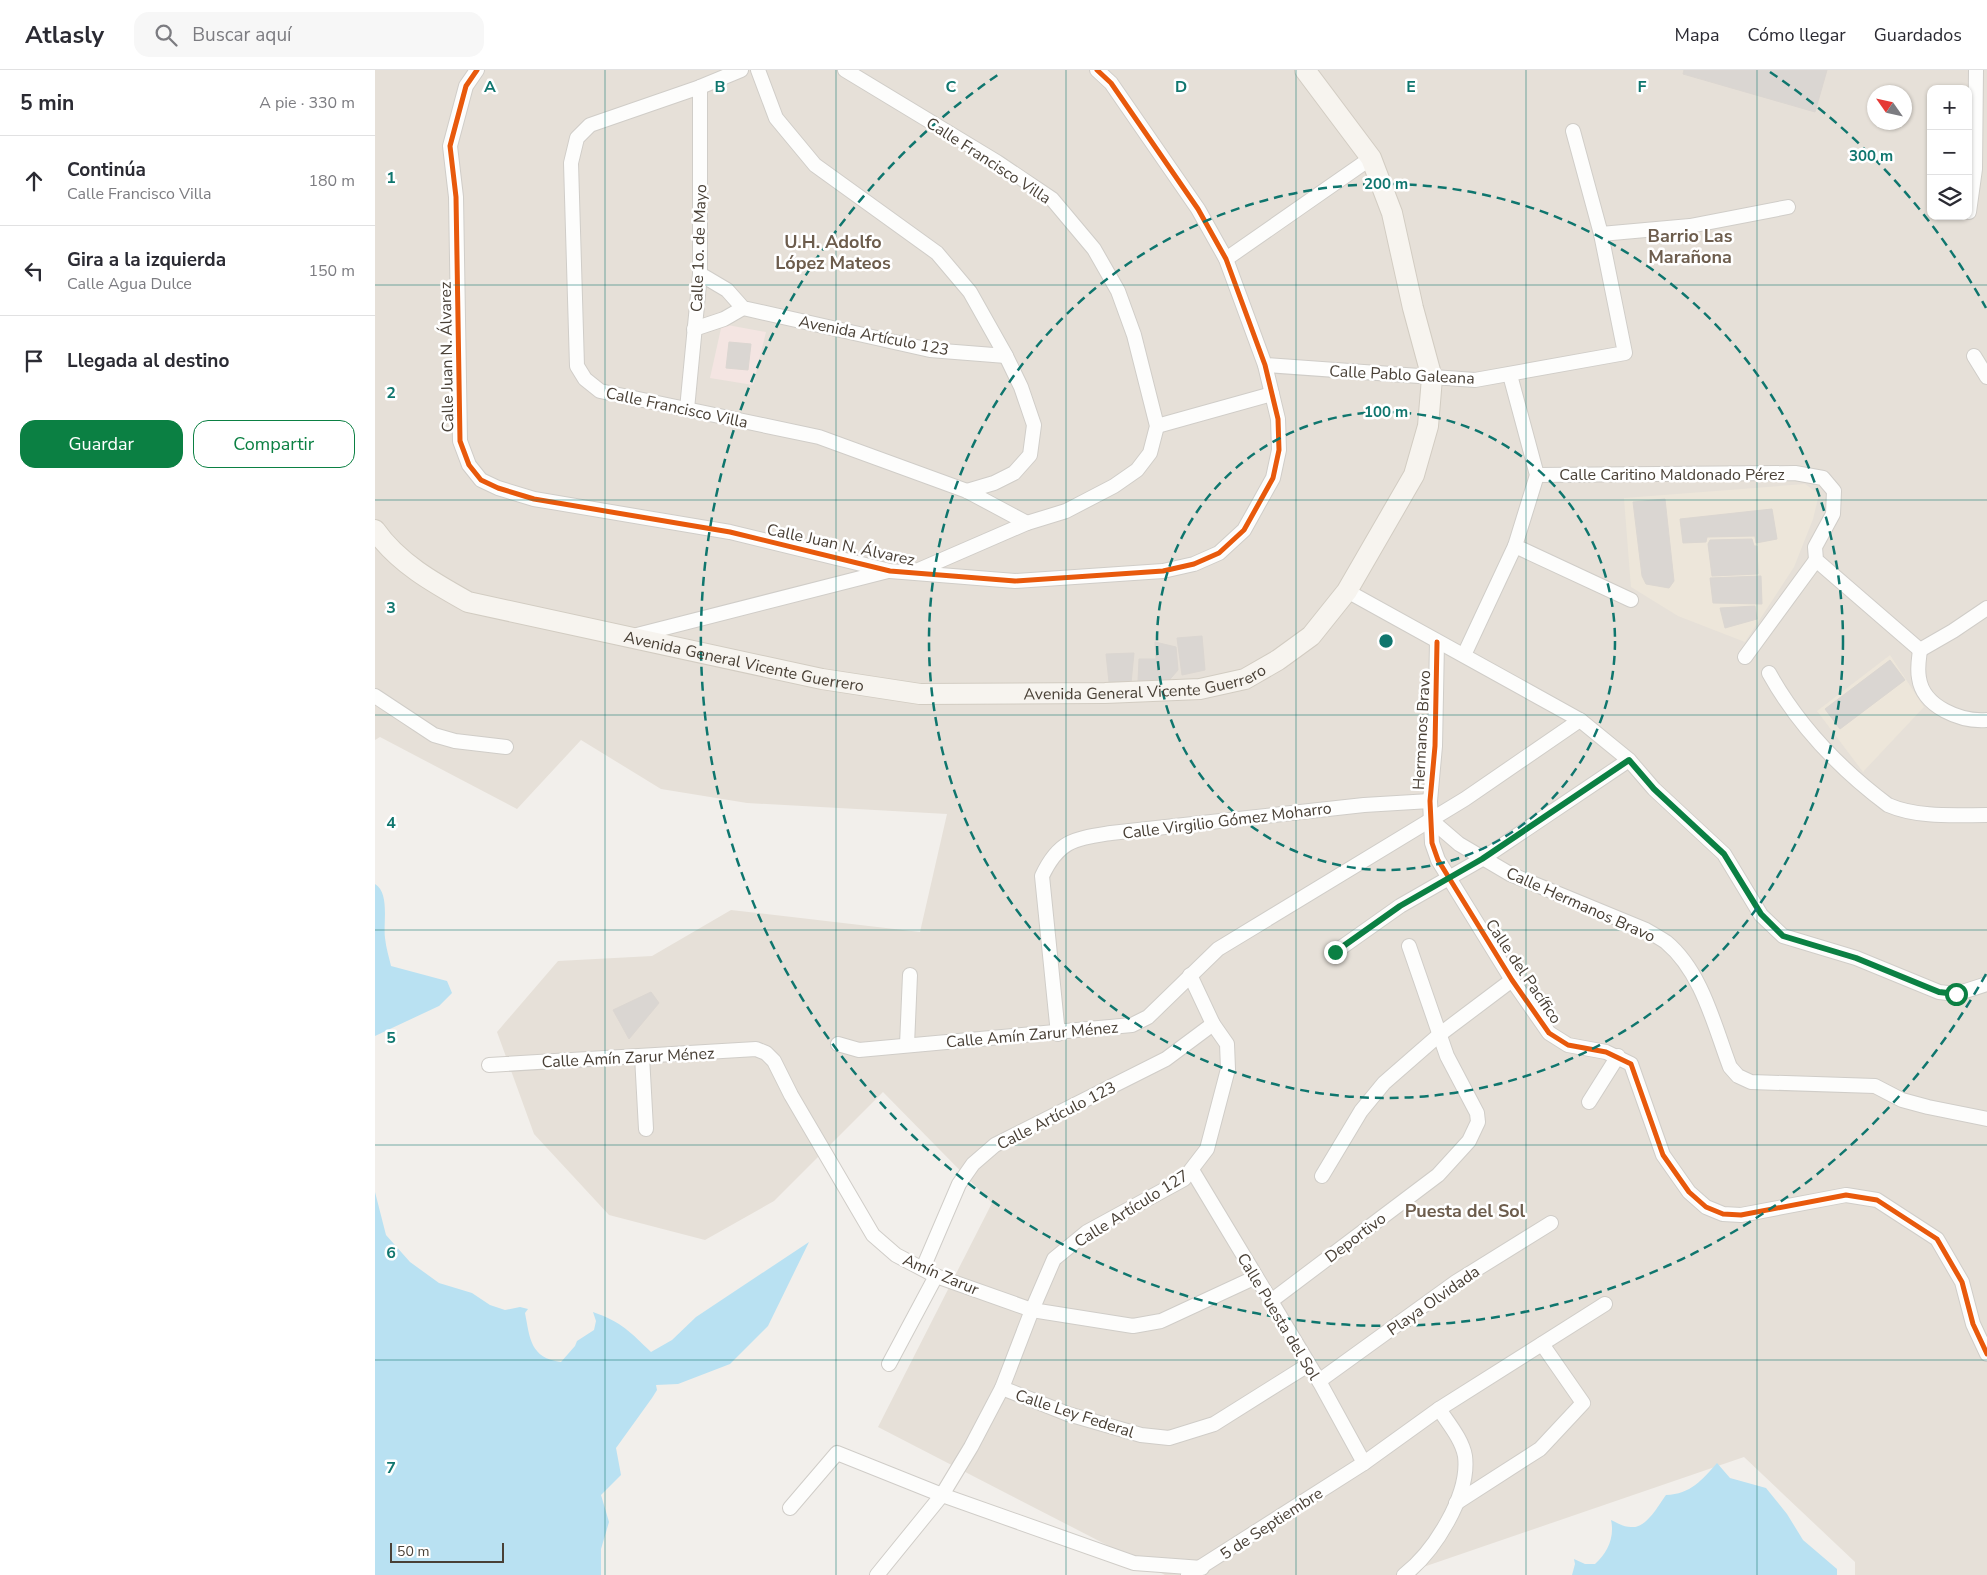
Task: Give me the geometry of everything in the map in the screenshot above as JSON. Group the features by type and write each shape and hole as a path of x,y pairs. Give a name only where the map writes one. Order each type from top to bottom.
{"street":[{"name":"Calle Juan N. Álvarez","path":"477,70 466,86 450,146 456,196 460,440 469,464 481,480 498,488 534,499 730,532 891,571 1015,581 1163,571 1194,564 1219,553 1244,530 1273,478 1279,450 1278,419 1265,365 1226,259 1198,209 1111,83 1097,70"},
{"name":"Calle Francisco Villa","path":"741,70 700,87 590,125 577,138 571,163 577,366 585,379 599,391 819,437 967,491 1027,522"},
{"path":"758,70 776,118 815,165 937,253 970,292 1006,356 1021,387 1034,425 1030,455 1014,473 993,483 967,491"},
{"name":"Calle Francisco Villa","path":"845,70 997,162 1052,199 1094,249 1118,291 1134,335 1157,426 1150,453 1137,470 1114,486 1066,512 1027,522 912,573"},
{"name":"Avenida General Vicente Guerrero","path":"375,530 384,543 422,576 468,602 822,679 921,694 1105,693 1200,690 1245,679 1278,660 1311,636 1347,591 1413,476 1428,426 1432,378 1413,308 1392,213 1371,158 1305,70"},
{"path":"1972,190 1975,169 1979,73"},
{"name":"Calle 1o. de Mayo","path":"687,409 700,274 700,87"},
{"path":"1573,131 1601,234 1690,226 1788,207"},
{"path":"1226,259 1371,158"},
{"name":"Calle Pablo Galeana","path":"1265,365 1475,380 1625,353 1601,234"},
{"path":"694,329 724,319 743,308 727,290 700,274"},
{"name":"Avenida Artículo 123","path":"743,308 930,350 1006,356"},
{"path":"1975,356 1987,377"},
{"path":"1464,655 1515,546 1537,475 1510,375"},
{"path":"1157,426 1272,394"},
{"name":"Calle Caritino Maldonado Pérez","path":"1537,475 1808,474 1823,478 1834,491 1833,514 1815,547 1816,560"},
{"path":"1515,546 1631,600"},
{"path":"1745,657 1816,560 1921,650"},
{"path":"627,637 891,571"},
{"path":"1347,591 1580,720 1629,760 1654,789 1724,854 1761,914 1783,936 1856,958 1939,992 1956,994 1987,984"},
{"path":"1921,650 1987,608"},
{"name":"Hermanos Bravo","path":"1431,820 1430,801 1435,746 1437,642"},
{"path":"1921,650 1919,679 1924,692 1954,716 1973,721 1987,720"},
{"path":"1769,673 1783,698 1808,732 1888,806 1901,811 1927,814 1987,815"},
{"path":"375,696 434,735 455,741 506,747"},
{"name":"Calle Amín Zarur Ménez","path":"838,1044 859,1050 1132,1026 1148,1017 1218,949 1465,799 1580,720"},
{"path":"1335,952 1400,906 1482,859 1629,760"},
{"name":"Calle Virgilio Gómez Moharro","path":"1058,1034 1042,876 1049,861 1061,847 1075,839 1364,805 1430,801"},
{"name":"Calle Hermanos Bravo","path":"1431,820 1459,844 1510,874 1646,930 1666,942 1693,976 1703,995 1730,1067 1738,1076 1751,1082 1875,1086 1902,1100 1928,1108 1987,1119"},
{"name":"Calle del Pacífico","path":"1431,820 1432,843 1438,860 1512,980 1549,1034 1568,1045 1618,1056"},
{"name":"Deportivo","path":"1271,1301 1438,1176 1469,1141 1477,1122 1477,1113 1441,1040 1409,946"},
{"path":"907,1045 910,975"},
{"path":"1190,975 1213,1024"},
{"path":"1322,1176 1361,1111 1384,1083 1441,1040 1512,980"},
{"name":"Calle Artículo 127","path":"877,1575 942,1495 1002,1388 1054,1259 1087,1232 1184,1179 1207,1149 1228,1069 1227,1044 1213,1024"},
{"name":"Calle Artículo 123","path":"923,1268 959,1184 973,1164 995,1145 1166,1059 1213,1024"},
{"name":"Calle Amín Zarur Ménez","path":"489,1065 756,1049 766,1053"},
{"name":"Amín Zarur","path":"766,1053 774,1061 791,1095 873,1235 896,1255 936,1276 1032,1310 1133,1326 1161,1321 1256,1277"},
{"path":"642,1056 646,1129"},
{"path":"1589,1102 1618,1056 1631,1064 1663,1155 1689,1192 1706,1207 1723,1214 1741,1215 1846,1195 1877,1200 1937,1239 1962,1282 1973,1324 1987,1354"},
{"name":"Calle Puesta del Sol","path":"1192,1170 1319,1381 1364,1463"},
{"name":"Playa Olvidada","path":"1319,1381 1456,1282 1551,1223"},
{"path":"889,1364 936,1276"},
{"name":"5 de Septiembre","path":"789,1508 837,1453 942,1495 1134,1563 1205,1571 1364,1463 1439,1409 1605,1304"},
{"path":"1456,1503 1540,1449 1583,1403 1542,1344"},
{"name":"Calle Ley Federal","path":"1002,1388 1068,1414 1141,1435 1169,1438 1215,1424 1308,1365"},
{"path":"1404,1575 1418,1564 1435,1544 1456,1503 1464,1479 1465,1455 1458,1438 1439,1409"},
{"path":"1187,1575 1205,1571"}],"shaded area":[{"path":"375,70 1987,70 1987,1575 1855,1575 1855,1562 1744,1457 1400,1575 1165,1575 878,1427 992,1203 883,1092 774,1201 705,1240 609,1215 534,1134 497,1032 558,961 652,956 731,910 920,932 947,814 747,803 661,789 581,740 517,809 380,737 375,740"},
{"path":"722,324 766,332 753,385 710,378"},
{"path":"1805,484 1819,494 1813,519 1794,567 1745,642 1678,616 1631,587 1624,498"},
{"path":"1890,655 1924,707 1863,772 1817,711"}],"water":[{"path":"375,884 383,894 385,938 391,966 447,981 452,993 439,1006 375,1036"},
{"path":"375,1192 386,1235 410,1262 439,1283 472,1293 490,1305 505,1310 520,1307 528,1309 525,1313 533,1345 543,1356 561,1362 577,1341 594,1330 596,1321 593,1312 619,1324 651,1352 672,1340 696,1317 809,1242 768,1326 730,1364 678,1384 656,1385 657,1390 652,1398 616,1448 621,1475 601,1495 609,1522 601,1549 601,1575 375,1575"},
{"path":"1717,1463 1730,1478 1766,1488 1787,1514 1803,1540 1837,1569 1837,1575 1572,1575 1575,1564 1574,1559 1585,1564 1595,1564 1603,1555 1611,1539 1611,1520 1628,1527 1636,1527 1642,1524 1647,1521 1666,1495 1689,1489 1701,1480"}],"building":[{"path":"1684,70 1827,70 1815,112 1683,74"},
{"path":"729,342 751,344 748,370 726,368"},
{"path":"1665,499 1674,581 1669,588 1646,584 1642,576 1633,502"},
{"path":"1772,509 1777,539 1756,543 1755,536 1707,537 1706,542 1683,543 1680,519"},
{"path":"1752,539 1754,546 1757,546 1758,574 1712,576 1708,544 1710,540"},
{"path":"1761,576 1762,604 1713,603 1710,578"},
{"path":"1755,606 1757,619 1725,628 1720,608"},
{"path":"1202,636 1205,670 1182,675 1177,638"},
{"path":"1155,642 1176,647 1178,670 1165,685 1138,682 1139,659 1156,659"},
{"path":"1134,653 1131,683 1109,682 1106,654"},
{"path":"1890,660 1905,680 1840,729 1825,709"},
{"path":"651,992 659,1003 629,1039 613,1010"}],"cycle path":[{"path":"477,70 466,86 450,146 456,197 460,441 469,465 481,480 498,488 534,499 730,532 890,571 1015,581 1163,571 1194,564 1219,553 1244,530 1273,478 1279,450 1278,419 1265,365 1226,259 1198,209 1111,83 1097,70"},
{"path":"1437,642 1435,746 1430,801 1432,843 1438,860 1512,980 1549,1033 1568,1045 1606,1052 1631,1064 1663,1155 1689,1192 1706,1207 1723,1214 1741,1215 1846,1195 1877,1200 1937,1239 1962,1282 1973,1324 1987,1354"}],"district":[{"name":"Barrio Las Marañona","path":"1690,246"},
{"name":"U.H. Adolfo López Mateos","path":"833,252"},
{"name":"Puesta del Sol","path":"1465,1211"}],"route":[{"path":"1335,952 1400,906 1482,859 1629,760 1654,789 1724,854 1761,914 1783,936 1856,958 1939,992 1956,994"}]}
